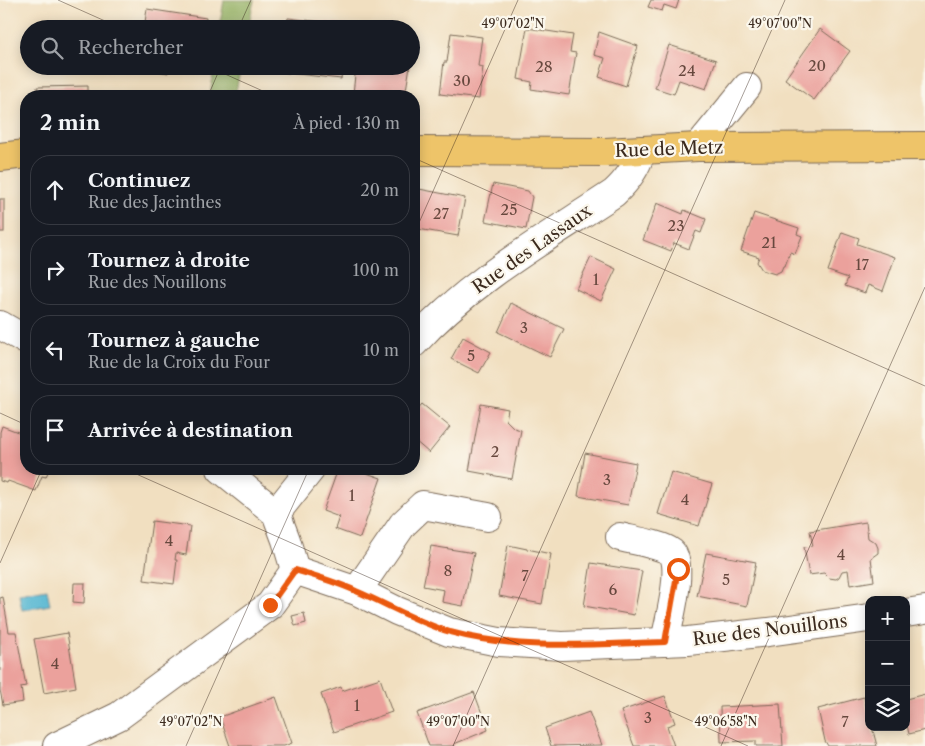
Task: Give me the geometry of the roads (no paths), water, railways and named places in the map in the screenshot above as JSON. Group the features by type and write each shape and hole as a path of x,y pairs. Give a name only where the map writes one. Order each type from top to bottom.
{"main road":[{"name":"Rue de Metz","path":"420,151 605,152 698,147 925,146"},
{"path":"0,157 20,155"}],"street":[{"path":"698,147 747,87"},
{"name":"Rue des Lassaux","path":"420,336 430,324 493,273 614,193 628,179 637,165 642,150"},
{"path":"0,325 20,337"},
{"path":"57,746 119,716 262,611 270,605 295,570 276,513 228,475"},
{"path":"276,513 306,475"},
{"path":"357,591 403,524 423,505 488,517"},
{"path":"620,536 665,549 673,553 676,559 678,569 665,642"},
{"name":"Rue des Nouillons","path":"295,570 357,591 397,611 449,632 500,642 562,646 688,641 865,619"},
{"path":"910,612 925,610"}],"water":[{"path":"47,589 50,605 22,610 19,594"}]}
